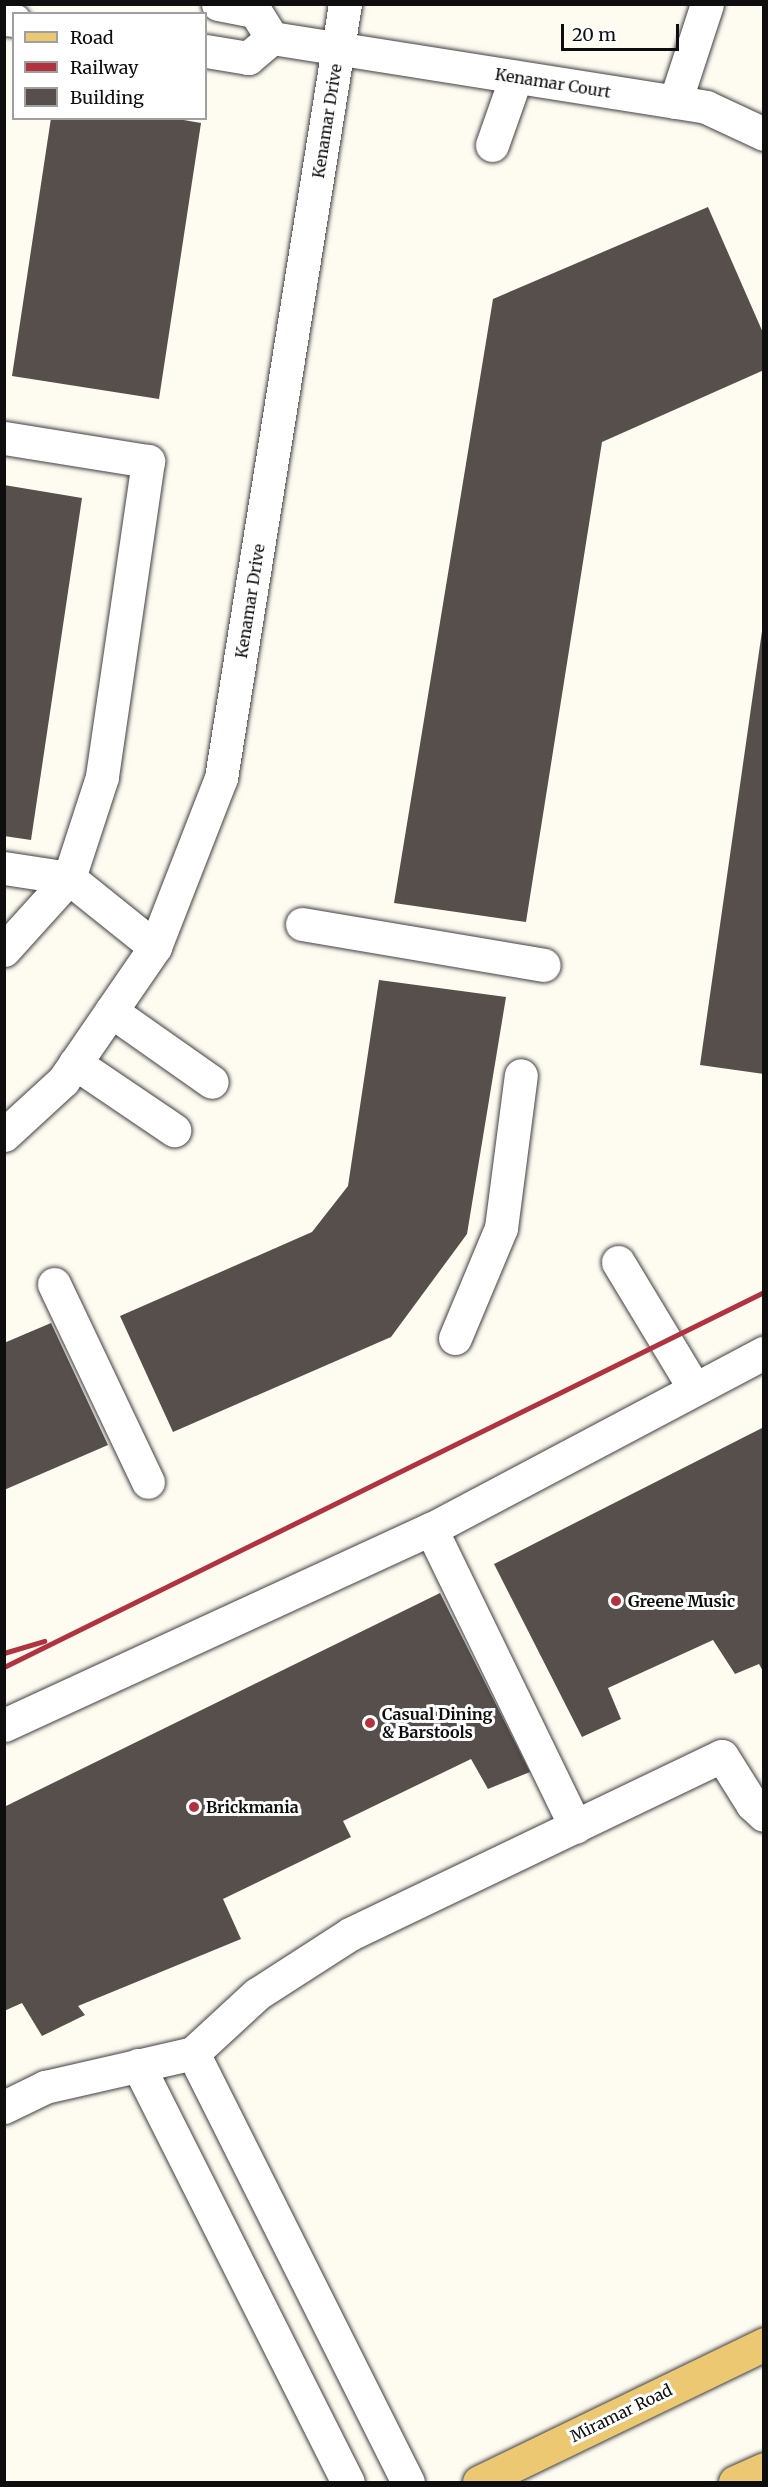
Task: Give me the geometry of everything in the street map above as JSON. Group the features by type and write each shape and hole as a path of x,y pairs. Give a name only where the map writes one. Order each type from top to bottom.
{"main road":[{"name":"Miramar Road","path":"479,2482 764,2344"},
{"path":"735,2482 764,2469"}],"street":[{"path":"207,51 248,58 272,38 255,11 218,4"},
{"name":"Kenamar Drive","path":"4,1135 63,1081 155,947 221,778 345,4"},
{"path":"675,102 706,4"},
{"name":"Kenamar Court","path":"272,38 706,107 763,132"},
{"path":"492,145 516,77"},
{"path":"4,438 148,460 102,777 69,878 4,950"},
{"path":"4,868 69,878 155,947"},
{"path":"302,924 544,965"},
{"path":"111,1011 212,1082"},
{"path":"75,1063 174,1130"},
{"path":"455,1338 501,1228 521,1075"},
{"path":"618,1262 694,1388"},
{"path":"54,1284 148,1482"},
{"path":"4,1725 431,1529 764,1353"},
{"path":"431,1529 576,1827"},
{"path":"4,2107 45,2087 193,2053 256,1994 350,1934 722,1756 752,1804 764,1815"},
{"path":"193,2053 408,2482"},
{"path":"138,2065 348,2482"}],"building":[{"path":"51,120 184,120 201,123 159,399 12,376"},
{"path":"708,207 764,335 764,370 602,442 526,922 394,903 493,299"},
{"path":"4,485 82,498 31,840 4,836"},
{"path":"764,617 764,1074 700,1065"},
{"path":"379,980 506,997 467,1234 391,1337 173,1432 120,1316 312,1232 348,1186"},
{"path":"51,1323 108,1445 4,1490 4,1343"},
{"path":"764,1427 764,1673 759,1664 735,1674 713,1640 608,1688 621,1719 582,1737 494,1564"},
{"path":"440,1593 530,1772 488,1789 471,1759 343,1821 351,1837 223,1899 241,1939 78,2006 85,2015 42,2036 22,2003 4,2011 4,1807"}],"railway":[{"path":"4,1667 764,1292"},
{"path":"4,1653 44,1641"}],"place":[{"name":"Greene Music","path":"616,1601"},
{"name":"Casual Dining & Barstools","path":"370,1723"},
{"name":"Brickmania","path":"194,1807"}]}
